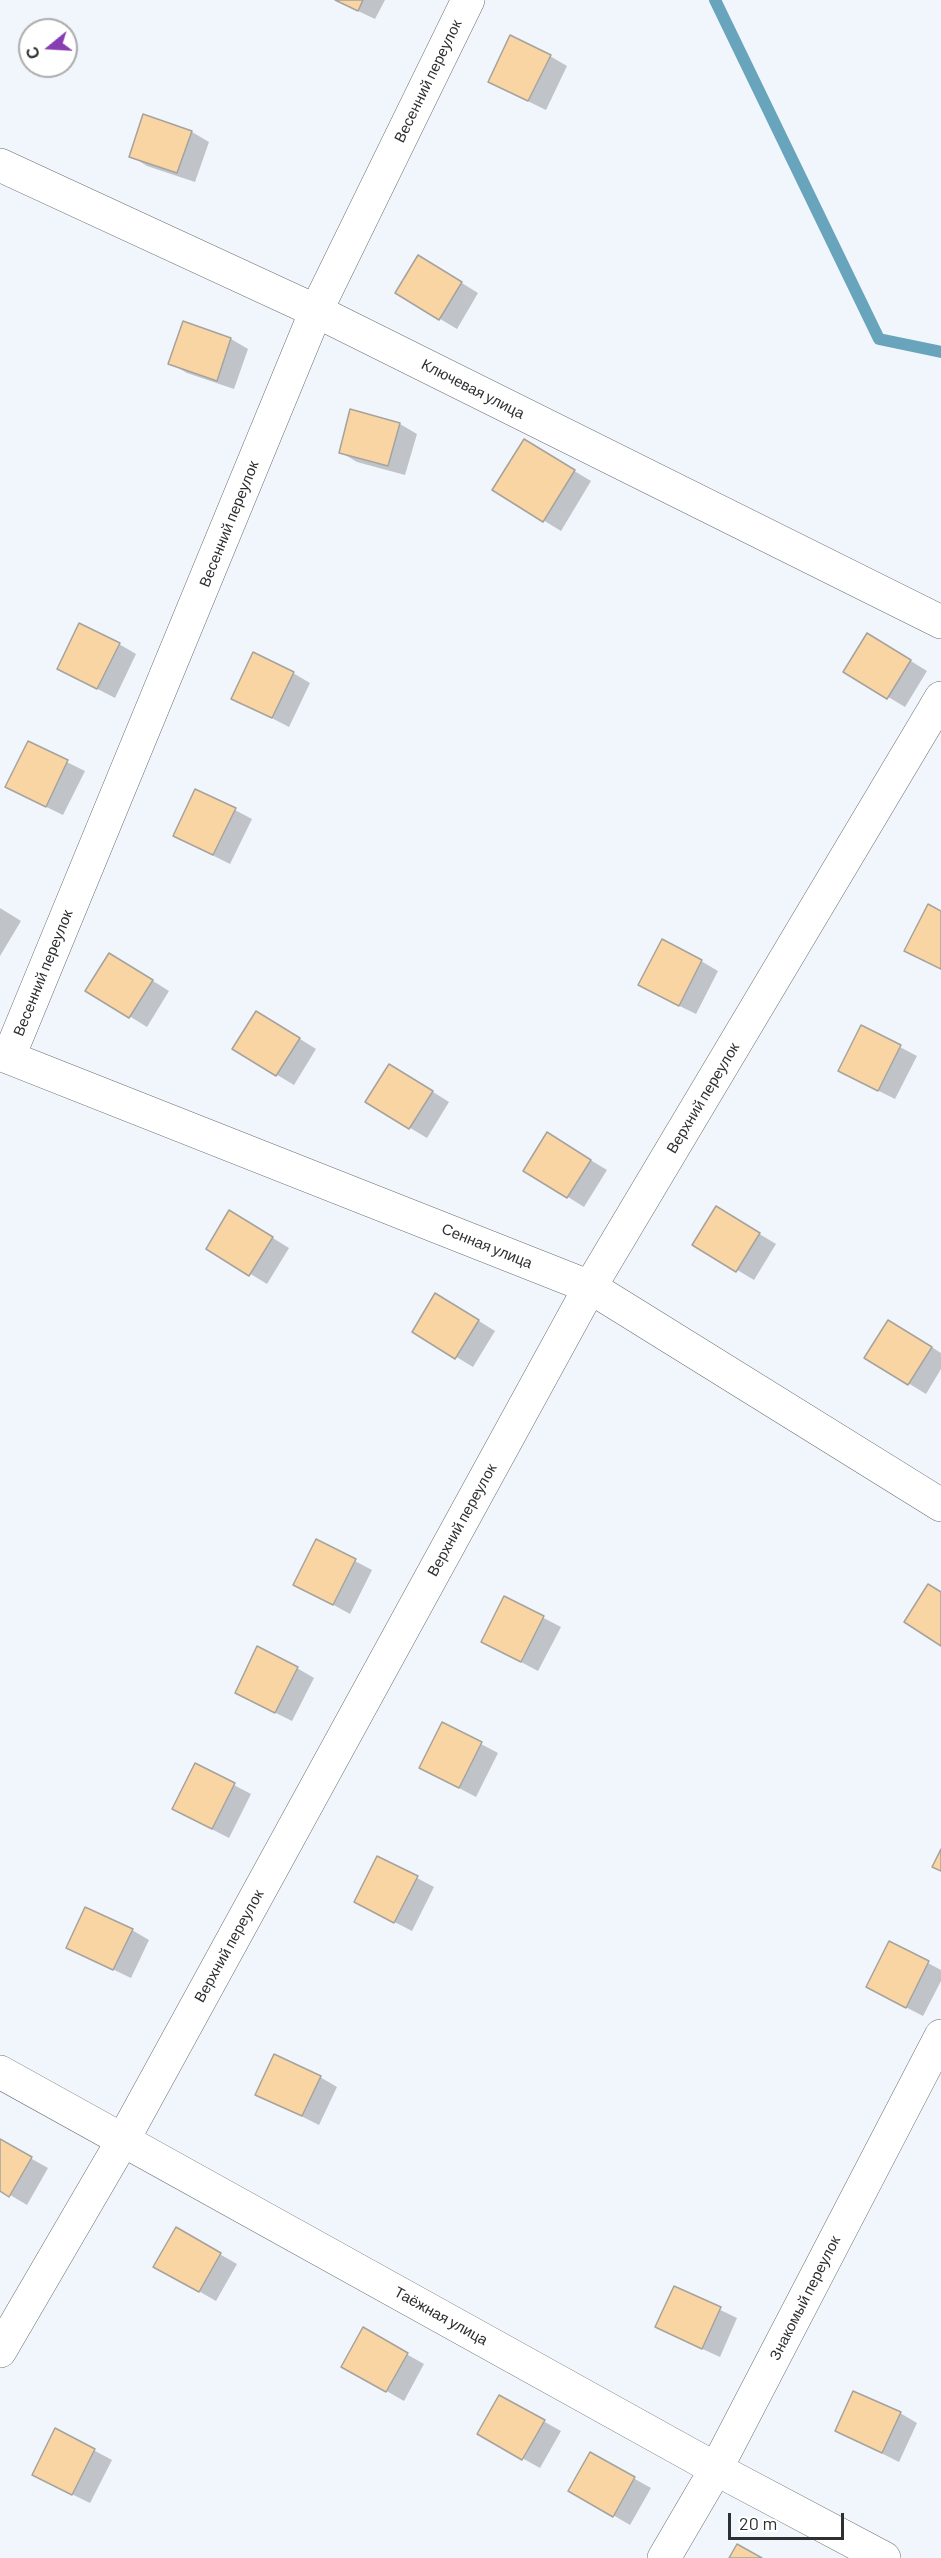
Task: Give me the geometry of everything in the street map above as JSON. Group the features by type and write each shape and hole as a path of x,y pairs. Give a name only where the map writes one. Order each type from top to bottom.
{"street":[{"name":"Весенний переулок","path":"4,1055 316,311 468,0"},
{"name":"Ключевая улица","path":"0,165 316,311 941,622"},
{"name":"Верхний переулок","path":"0,2351 123,2140 590,1287 941,698"},
{"name":"Сенная улица","path":"4,1055 590,1287 941,1505"},
{"name":"Знакомый переулок","path":"664,2558 716,2469 941,2036"},
{"name":"Таёжная улица","path":"0,2072 716,2469 884,2558"}],"building":[{"path":"335,0 363,0 358,11"},
{"path":"510,35 551,55 528,101 488,82"},
{"path":"143,114 192,131 177,173 129,157"},
{"path":"418,255 462,282 439,320 395,293"},
{"path":"183,321 231,338 217,381 168,364"},
{"path":"350,409 400,423 388,466 339,453"},
{"path":"524,439 575,470 543,522 492,490"},
{"path":"79,623 120,643 97,689 57,669"},
{"path":"867,633 911,660 887,699 843,672"},
{"path":"253,652 294,672 272,718 231,699"},
{"path":"28,741 68,760 46,807 5,787"},
{"path":"195,789 236,808 213,855 173,836"},
{"path":"928,904 941,911 941,969 904,951"},
{"path":"662,939 702,960 679,1006 638,985"},
{"path":"109,953 153,980 129,1018 85,991"},
{"path":"256,1011 300,1038 276,1076 232,1049"},
{"path":"861,1025 901,1045 878,1091 838,1071"},
{"path":"389,1064 433,1091 409,1129 365,1102"},
{"path":"547,1132 591,1160 567,1198 523,1171"},
{"path":"716,1206 760,1233 736,1272 692,1245"},
{"path":"229,1210 273,1237 249,1276 206,1249"},
{"path":"435,1293 479,1320 455,1359 412,1332"},
{"path":"888,1320 932,1347 908,1385 864,1358"},
{"path":"316,1539 356,1559 333,1605 293,1585"},
{"path":"928,1584 941,1592 941,1646 904,1622"},
{"path":"504,1596 544,1616 521,1662 481,1642"},
{"path":"257,1646 298,1667 275,1713 235,1693"},
{"path":"442,1722 482,1742 459,1788 419,1768"},
{"path":"195,1763 235,1783 212,1829 172,1809"},
{"path":"941,1849 941,1871 932,1867"},
{"path":"377,1856 418,1876 394,1923 354,1902"},
{"path":"85,1907 133,1929 113,1970 66,1948"},
{"path":"889,1941 929,1961 906,2008 866,1987"},
{"path":"274,2054 321,2076 302,2116 255,2095"},
{"path":"0,2139 32,2157 9,2197 0,2191"},
{"path":"176,2227 221,2253 199,2292 153,2267"},
{"path":"674,2286 721,2307 702,2349 655,2327"},
{"path":"363,2327 408,2353 386,2392 341,2367"},
{"path":"853,2391 901,2412 882,2453 835,2431"},
{"path":"499,2395 545,2420 522,2460 477,2434"},
{"path":"55,2428 95,2449 72,2495 32,2475"},
{"path":"590,2452 635,2477 613,2517 568,2491"},
{"path":"737,2544 762,2558 729,2558"}],"waterway":[{"path":"715,0 879,339 941,352"}]}
